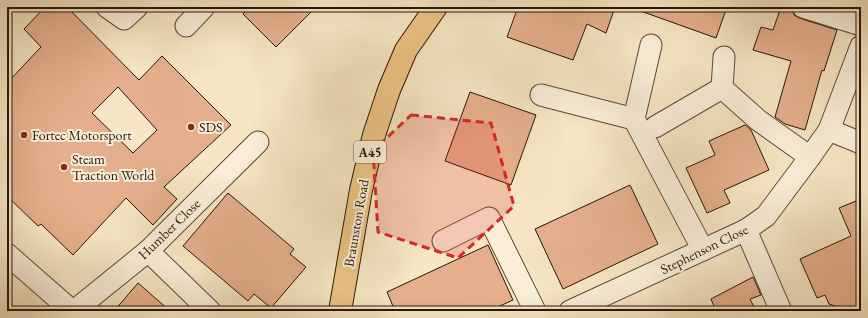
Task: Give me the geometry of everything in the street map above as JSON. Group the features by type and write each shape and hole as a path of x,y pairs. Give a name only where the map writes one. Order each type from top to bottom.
{"highway":[{"name":"Braunston Road","path":"340,311 362,190 374,135 388,90 406,50 436,7"}],"street":[{"path":"107,7 124,19 137,7"},
{"path":"186,26 204,7"},
{"path":"803,7 861,25"},
{"path":"651,45 634,119 703,250"},
{"name":"Stephenson Close","path":"570,311 746,230 766,216 829,130 861,46"},
{"path":"722,88 724,57"},
{"path":"655,127 722,88"},
{"path":"722,88 758,120 810,157"},
{"path":"541,95 634,119"},
{"path":"829,130 861,143"},
{"name":"Humber Close","path":"73,311 148,251 258,142"},
{"path":"443,241 490,218 535,311"},
{"path":"746,230 781,311"},
{"path":"148,251 210,311"},
{"path":"7,254 73,311"}],"highlighted area":[{"path":"411,115 491,123 514,206 458,258 378,232 373,151"}],"building":[{"path":"45,7 67,7 139,80 162,56 231,125 164,187 177,199 153,225 126,198 73,255 41,224 38,226 7,196 7,83 41,47 24,29","holes":["118,87 157,130 133,153 92,113"]},
{"path":"249,7 316,7 276,47 243,14"},
{"path":"518,7 615,7 606,33 587,24 573,60 507,37"},
{"path":"635,7 727,7 716,38 635,9"},
{"path":"781,7 791,7 794,15 799,18 837,30 824,71 822,70 805,130 785,124 775,117 791,61 753,50 761,27 773,30"},
{"path":"470,92 536,115 511,185 445,161"},
{"path":"745,125 751,130 769,170 724,190 730,203 707,213 686,168 715,155 709,141"},
{"path":"630,185 658,244 563,289 535,229"},
{"path":"228,193 294,249 290,254 306,267 271,308 254,294 248,301 183,246"},
{"path":"861,199 861,311 837,311 835,306 829,304 825,295 817,298 800,259 851,236 839,208"},
{"path":"488,245 513,300 489,311 395,311 387,292"},
{"path":"753,277 761,295 750,299 756,311 716,311 711,299"},
{"path":"138,283 170,311 114,311"}],"place":[{"name":"SDS","path":"191,127"},
{"name":"Fortec Motorsport","path":"24,135"},
{"name":"Steam Traction World","path":"64,167"}]}
